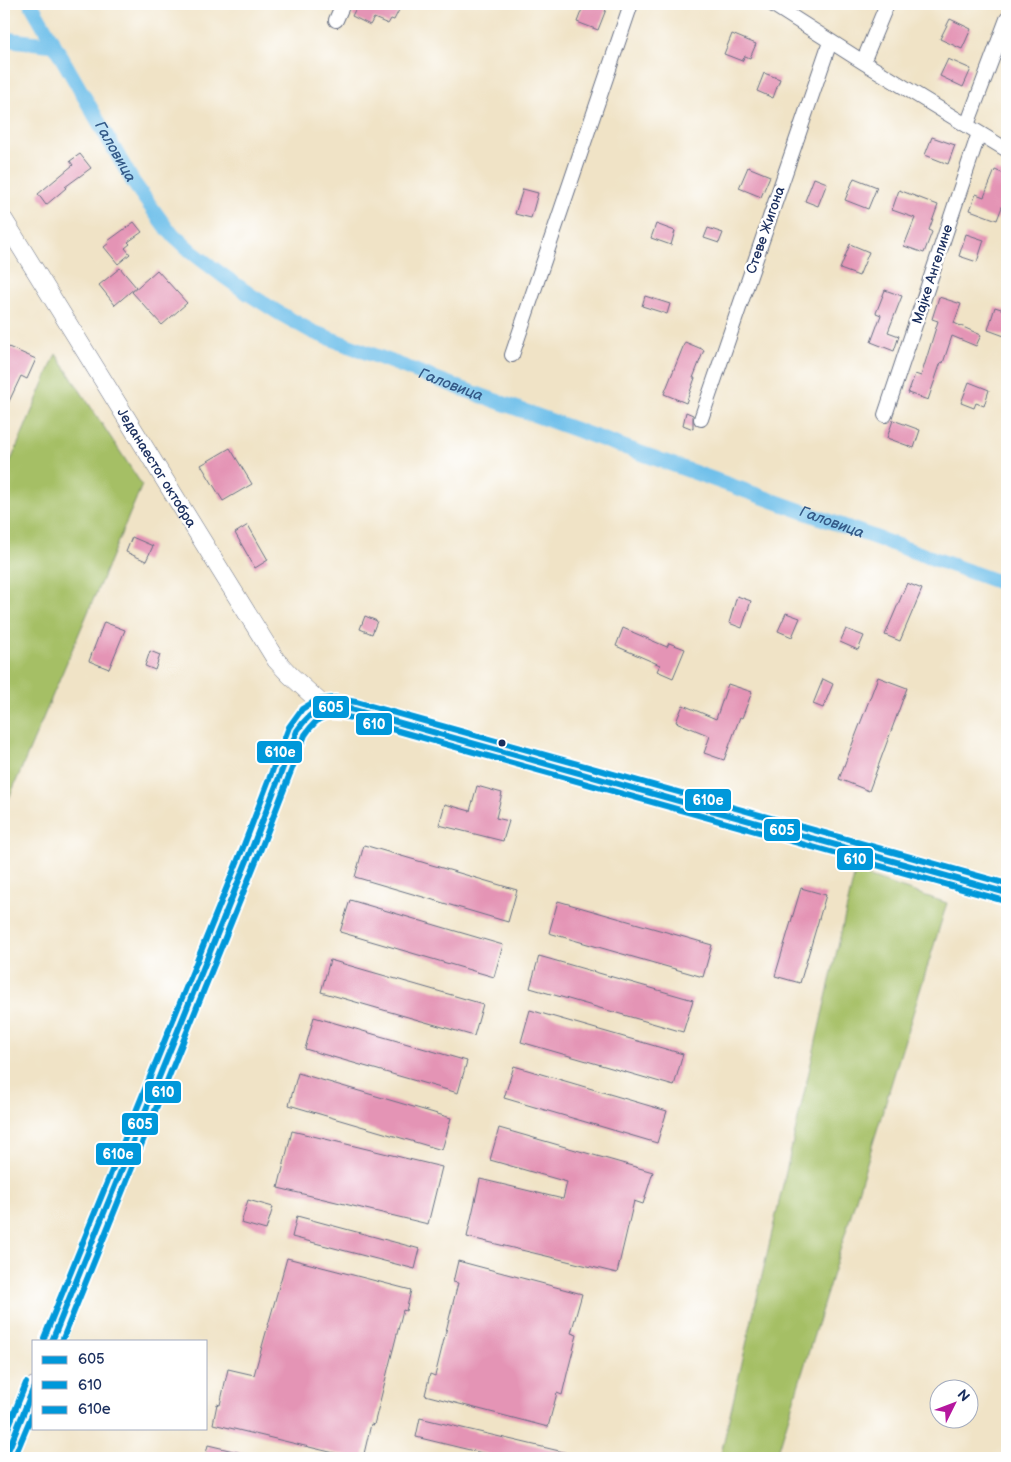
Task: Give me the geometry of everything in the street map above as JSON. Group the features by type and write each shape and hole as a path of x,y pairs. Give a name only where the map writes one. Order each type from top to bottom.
{"main road":[{"name":"Једанаестог октобра","path":"4,220 276,660 324,706"},
{"path":"52,1340 252,848 297,731 307,716 316,709 324,706 338,705 1007,893"},
{"path":"5,1458 32,1391"}],"street":[{"path":"336,20 342,4"},
{"path":"512,355 631,4"},
{"path":"863,62 887,4"},
{"path":"778,5 830,42 1007,150"},
{"path":"967,125 1007,19"},
{"name":"Стеве Жигона","path":"701,419 830,42"},
{"name":"Мајке Ангелине","path":"885,414 979,133"}],"green space":[{"path":"56,354 142,485 4,810 4,477"},
{"path":"855,872 947,903 776,1458 720,1458"}],"building":[{"path":"358,4 369,4 378,8 380,4 402,4 394,20 391,19 388,24 374,18 370,25 352,16"},
{"path":"584,4 599,4 607,7 598,30 577,22"},
{"path":"950,19 971,29 962,49 940,39"},
{"path":"732,34 756,44 750,58 745,56 742,61 724,54"},
{"path":"948,59 971,69 963,87 940,76"},
{"path":"764,73 780,79 773,98 757,91"},
{"path":"932,137 955,145 948,164 925,155"},
{"path":"80,154 91,168 65,187 46,205 38,194 73,165 70,161"},
{"path":"748,167 770,176 761,197 739,188"},
{"path":"995,170 1007,175 1007,194 997,220 970,210 976,194 984,197"},
{"path":"814,178 827,183 818,206 805,201"},
{"path":"854,178 877,187 868,209 845,200"},
{"path":"523,189 538,193 531,218 515,214"},
{"path":"899,190 938,205 929,230 932,232 924,253 904,246 915,218 892,210"},
{"path":"134,222 142,232 128,242 130,244 125,248 130,254 118,264 104,247 109,243 108,241"},
{"path":"656,224 675,231 671,245 651,238"},
{"path":"708,228 723,233 719,243 704,238"},
{"path":"966,234 984,240 977,262 959,256"},
{"path":"850,244 869,252 859,276 840,269"},
{"path":"120,268 136,287 115,305 99,285"},
{"path":"157,270 187,303 162,325 132,292"},
{"path":"885,290 902,296 888,332 899,336 894,351 871,342 881,315 876,313"},
{"path":"645,296 670,304 667,314 642,306"},
{"path":"939,297 961,304 954,323 981,335 976,346 952,336 928,400 908,393 915,374 921,376 938,321 932,319"},
{"path":"995,307 1007,311 1007,337 988,330"},
{"path":"685,342 704,350 686,403 664,394"},
{"path":"4,345 36,359 27,379 21,376 4,412"},
{"path":"969,382 989,390 984,406 976,403 974,408 961,403"},
{"path":"686,412 693,415 693,429 683,425"},
{"path":"893,420 920,430 914,448 887,438"},
{"path":"230,448 252,484 223,501 201,465"},
{"path":"248,525 268,560 255,568 235,533"},
{"path":"132,537 153,546 146,561 126,552"},
{"path":"907,583 922,589 900,641 885,635"},
{"path":"737,596 751,601 742,628 729,623"},
{"path":"786,613 800,618 792,637 778,631"},
{"path":"365,616 377,621 372,634 360,629"},
{"path":"104,622 125,630 109,669 89,661"},
{"path":"623,628 667,647 669,643 685,649 673,678 657,671 660,665 616,646"},
{"path":"846,629 864,636 858,650 840,642"},
{"path":"150,651 160,655 155,670 145,666"},
{"path":"878,677 907,688 869,791 839,779"},
{"path":"823,679 833,684 823,708 813,704"},
{"path":"728,684 752,692 742,718 740,717 724,760 704,753 710,736 676,722 683,705 716,719"},
{"path":"477,786 502,793 496,818 509,821 503,841 439,825 445,804 470,811"},
{"path":"364,845 517,890 508,922 355,877"},
{"path":"801,888 826,895 800,983 775,976"},
{"path":"350,900 503,945 494,977 340,932"},
{"path":"558,901 712,945 703,977 549,933"},
{"path":"539,956 693,1000 683,1032 530,988"},
{"path":"330,960 483,1004 474,1036 321,992"},
{"path":"530,1010 683,1054 674,1086 521,1042"},
{"path":"314,1017 467,1061 458,1093 305,1049"},
{"path":"514,1066 667,1111 657,1143 504,1098"},
{"path":"298,1073 451,1118 442,1150 289,1105"},
{"path":"499,1128 653,1172 643,1204 634,1201 617,1273 467,1237 480,1179 563,1199 567,1182 490,1160"},
{"path":"292,1131 442,1167 428,1224 278,1188"},
{"path":"248,1200 273,1207 266,1230 241,1223"},
{"path":"297,1216 420,1249 415,1269 292,1237"},
{"path":"287,1258 411,1290 406,1311 403,1310 374,1425 371,1424 363,1458 355,1458 213,1424 217,1404 220,1405 228,1369 254,1375"},
{"path":"458,1261 582,1294 571,1333 577,1335 562,1395 557,1393 548,1427 425,1395 430,1374 435,1376 458,1283 453,1282"},
{"path":"420,1418 572,1454 571,1458 503,1458 416,1437"},
{"path":"208,1445 246,1454 245,1458 205,1458"}],"waterway":[{"name":"Галовица","path":"31,4 133,182 167,229 193,253 222,275 279,313 313,332 460,388 1007,585"},
{"path":"4,39 54,45"}],"transit line":[{"name":"610e","path":"44,1338 244,845 289,727 302,709 317,700 335,698 356,702 1007,884"},
{"name":"605","path":"52,1340 252,848 297,731 309,716 321,708 335,707 354,710 1007,893"},
{"name":"610","path":"62,1340 305,735 319,719 330,716 352,718 1005,901"},
{"name":"610e","path":"4,1438 26,1383"},
{"name":"605","path":"5,1458 32,1392"},
{"name":"610","path":"14,1458 32,1415"}]}
